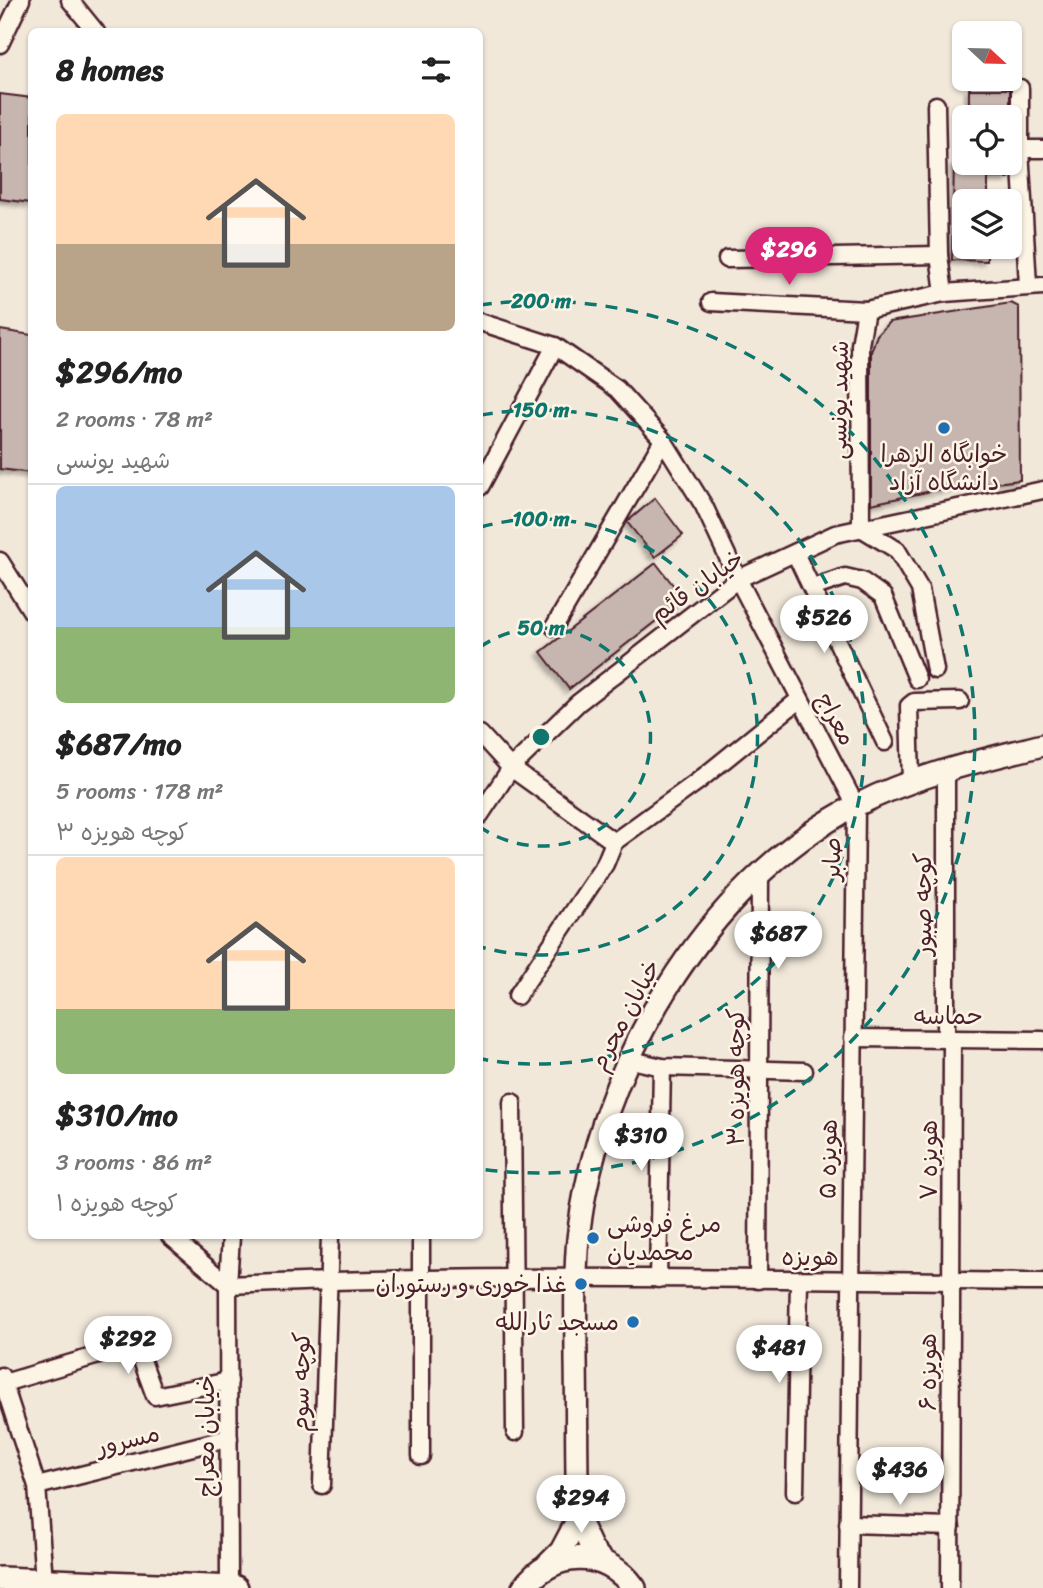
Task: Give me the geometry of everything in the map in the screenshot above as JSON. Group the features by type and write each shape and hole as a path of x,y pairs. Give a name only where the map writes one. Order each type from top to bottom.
{"main road":[{"path":"507,1588 535,1577 566,1558 585,1557 620,1571 635,1587"},
{"path":"0,1579 82,1585 236,1588"}],"street":[{"path":"0,44 21,0"},
{"path":"70,0 93,28"},
{"path":"936,105 939,255 944,293"},
{"path":"1022,149 1043,149"},
{"path":"1022,167 1035,285"},
{"path":"727,259 939,255"},
{"name":"شهید یونسی","path":"861,528 860,345 866,310 944,293 1035,285"},
{"path":"710,302 866,310"},
{"path":"483,323 555,346 617,389 663,440 704,506 738,579"},
{"path":"483,481 555,346"},
{"path":"554,627 663,440"},
{"name":"خیابان قائم","path":"483,811 511,768 578,703 738,579 835,534 1043,490"},
{"path":"861,528 897,550 920,589 935,670"},
{"path":"795,553 885,742"},
{"path":"0,561 28,606"},
{"path":"812,588 845,577 862,581 883,596 917,679"},
{"name":"معراج","path":"738,579 856,806"},
{"path":"517,996 605,864 614,842 697,782 800,699"},
{"path":"911,782 909,706 914,702 960,701"},
{"path":"483,737 511,768 614,842"},
{"name":"خیابان محرم","path":"578,1519 576,1278 579,1238 590,1171 627,1059 680,966 705,933 760,875 826,824 856,806 946,769 1043,746"},
{"name":"کوچه صبور","path":"946,769 949,1039"},
{"name":"صابر","path":"853,1038 856,806"},
{"name":"کوچه هویزه ۳","path":"758,1280 760,875"},
{"name":"حماسه","path":"853,1038 1043,1040"},
{"name":"هویزه ۵","path":"848,1588 853,1038"},
{"name":"هویزه ۷","path":"949,1039 951,1281"},
{"path":"627,1059 662,1067 804,1070"},
{"path":"658,1279 662,1067"},
{"path":"512,1102 515,1432"},
{"path":"174,1239 228,1285"},
{"name":"خیابان معراج","path":"229,1588 228,1285 231,1239"},
{"path":"326,1280 330,1239"},
{"path":"421,1239 421,1456"},
{"name":"هویزه","path":"228,1285 326,1280 576,1278 1043,1282"},
{"name":"کوچه سوم","path":"321,1485 326,1280"},
{"path":"795,1492 799,1280"},
{"name":"هویزه ۶","path":"950,1588 951,1281"},
{"path":"44,1581 37,1486 2,1378 136,1344 155,1396 229,1381"},
{"name":"مسرور","path":"37,1486 229,1438"},
{"path":"578,1519 592,1549 603,1562"},
{"path":"535,1577 561,1551 578,1519"},
{"path":"848,1524 951,1527"}],"building":[{"path":"969,91 1010,91 1010,105 969,105"},
{"path":"0,94 28,98 28,202 0,199"},
{"path":"954,175 1009,175 1009,178 988,178 988,189 953,189"},
{"path":"987,259 987,261 952,260"},
{"name":"خوابگاه الزهرا دانشگاه آزاد","path":"1011,303 1019,307 1020,480 936,490 871,504 871,352 877,335 889,322"},
{"path":"0,330 28,334 28,472 0,469"},
{"path":"655,498 683,535 655,557 627,522"},
{"path":"656,563 684,599 569,689 541,652"}],"place":[{"name":"خوابگاه الزهرا دانشگاه آزاد","path":"944,428"},
{"name":"مرغ فروشی محمدیان","path":"593,1238"},
{"name":"غذا خوری و رستوران","path":"581,1284"},
{"name":"مسجد ثارالله","path":"633,1322"}]}
